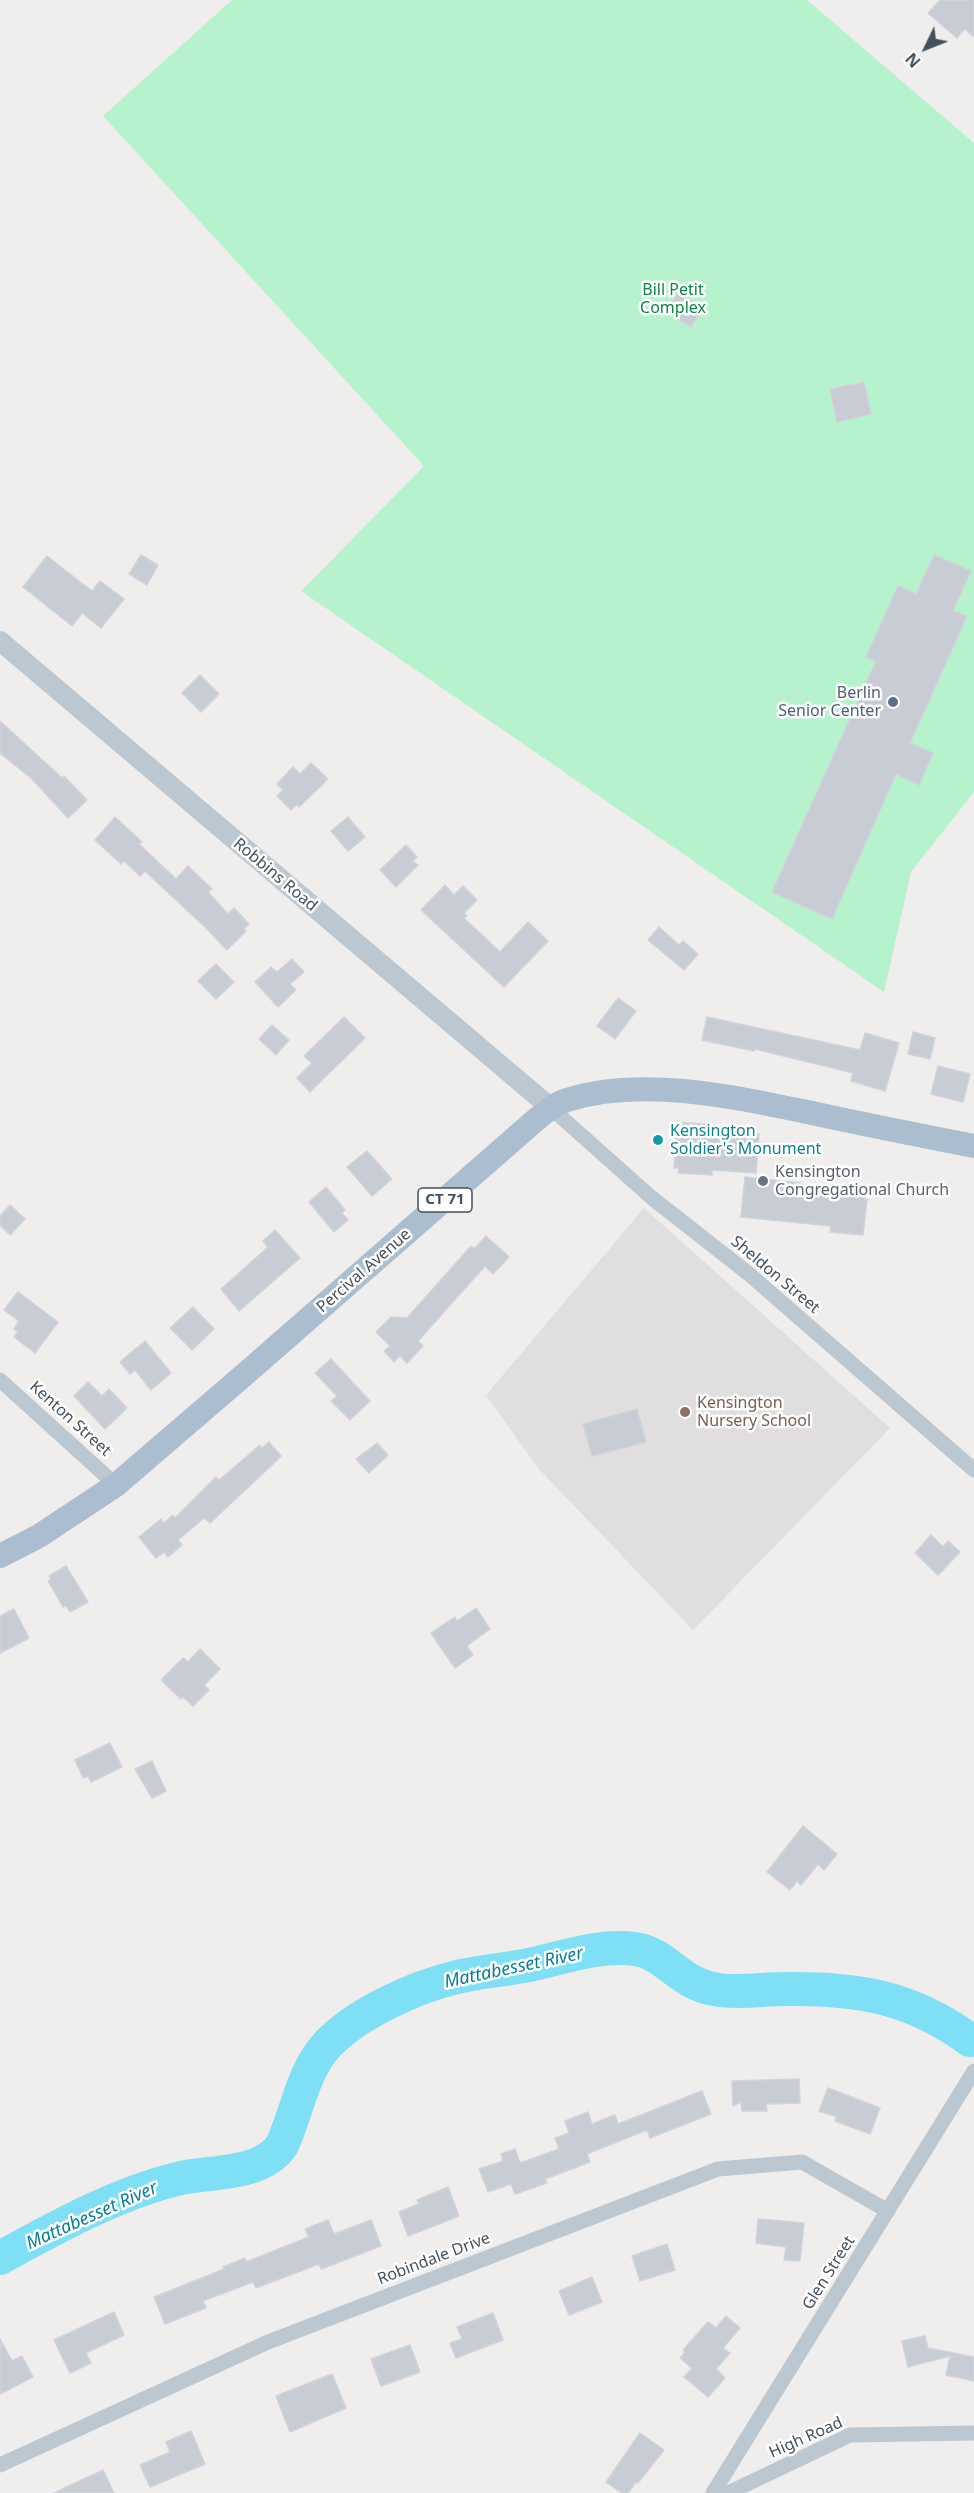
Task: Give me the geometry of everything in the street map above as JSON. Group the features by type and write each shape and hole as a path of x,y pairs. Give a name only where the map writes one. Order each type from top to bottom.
{"main road":[{"name":"Percival Avenue","path":"0,1556 39,1536 116,1485 551,1108 566,1100 603,1092 664,1091 709,1094 974,1146"}],"street":[{"name":"Robbins Road","path":"0,641 551,1108"},
{"name":"Sheldon Street","path":"551,1108 652,1198 748,1274 974,1470"},
{"name":"Kenton Street","path":"0,1380 116,1485"},
{"name":"Glen Street","path":"713,2493 974,2071"},
{"name":"Robindale Drive","path":"0,2464 268,2342 718,2169 802,2162 888,2211"},
{"name":"High Road","path":"728,2493 850,2435 974,2433"}],"shaded area":[{"name":"Kensington Nursery School","path":"644,1208 890,1428 693,1630 538,1468 486,1395"}],"green space":[{"name":"Bill Petit Complex","path":"232,0 807,0 974,143 974,792 911,872 884,992 301,591 424,466 103,116"}],"building":[{"path":"940,0 974,0 974,37 965,29 957,38 928,13"},
{"path":"679,292 703,308 691,327 666,311"},
{"path":"864,382 871,414 837,422 830,389"},
{"path":"141,555 158,565 147,585 129,574"},
{"name":"Berlin Senior Center","path":"934,555 971,571 953,611 967,616 910,743 933,753 919,785 896,774 832,919 772,892 876,661 866,657 898,586 916,594"},
{"path":"47,556 92,591 100,581 124,599 101,628 82,613 72,626 23,587"},
{"path":"200,675 219,694 201,712 182,693"},
{"path":"0,721 62,778 64,776 87,800 68,818 32,779 0,753"},
{"path":"311,763 328,779 299,807 297,804 291,810 277,796 283,790 277,784 293,767 300,774"},
{"path":"115,817 142,842 139,844 176,879 188,866 212,889 208,892 228,914 234,908 249,924 244,929 246,931 227,950 145,871 140,876 124,861 121,864 95,840"},
{"path":"348,817 365,837 348,851 331,831"},
{"path":"406,845 417,857 413,861 418,865 396,887 380,870"},
{"path":"445,885 454,895 463,886 477,900 464,913 467,916 464,918 500,952 528,922 548,941 504,987 421,910"},
{"path":"659,927 679,945 683,941 698,954 684,970 648,940"},
{"path":"292,959 304,972 290,984 296,990 278,1007 255,982 271,967 277,972"},
{"path":"216,964 234,982 216,999 198,981"},
{"path":"618,998 636,1011 615,1039 597,1026"},
{"path":"344,1017 365,1038 310,1092 297,1078 312,1063 304,1056"},
{"path":"707,1017 860,1050 865,1033 899,1043 885,1091 851,1081 853,1073 755,1049 754,1051 702,1040"},
{"path":"272,1025 289,1040 276,1055 259,1039"},
{"path":"913,1032 935,1038 930,1059 908,1054"},
{"path":"938,1066 970,1074 963,1102 931,1094"},
{"path":"677,1122 714,1125 713,1131 759,1134 756,1173 712,1170 712,1175 678,1173 679,1168 674,1168"},
{"path":"367,1151 392,1179 372,1196 347,1167"},
{"path":"745,1177 801,1183 800,1194 838,1198 838,1192 865,1195 864,1199 867,1199 863,1235 830,1232 831,1226 741,1217"},
{"path":"326,1187 345,1210 342,1213 348,1220 334,1232 309,1202"},
{"path":"10,1205 25,1219 10,1235 0,1225 0,1216"},
{"path":"275,1230 300,1258 239,1311 221,1289 268,1247 263,1241"},
{"path":"486,1236 509,1257 493,1274 485,1266 418,1341 423,1346 407,1363 400,1356 394,1362 384,1351 390,1346 376,1332 391,1317 407,1318 471,1246 474,1249"},
{"path":"18,1292 58,1322 35,1353 14,1337 18,1332 14,1329 19,1321 4,1310"},
{"path":"193,1307 214,1329 192,1350 170,1328"},
{"path":"145,1341 171,1373 151,1390 135,1370 130,1374 120,1362"},
{"path":"331,1359 370,1401 350,1420 331,1401 337,1396 315,1373"},
{"path":"88,1382 102,1396 109,1389 127,1408 105,1429 74,1396"},
{"path":"637,1409 646,1442 592,1456 583,1424"},
{"path":"269,1442 281,1456 210,1523 204,1518 178,1540 182,1545 168,1557 164,1552 156,1558 139,1537 161,1519 164,1523 173,1515 175,1518 216,1477 219,1480 260,1445 262,1448"},
{"path":"377,1443 388,1455 369,1473 356,1459"},
{"path":"931,1535 943,1547 948,1541 960,1552 938,1575 915,1553"},
{"path":"66,1566 88,1602 70,1612 66,1605 63,1607 48,1581 51,1579 49,1576"},
{"path":"476,1608 490,1629 467,1646 473,1655 455,1668 431,1633 455,1617 457,1621"},
{"path":"14,1609 29,1638 0,1653 0,1616"},
{"path":"200,1649 220,1669 204,1685 209,1690 193,1706 183,1697 181,1699 161,1680 183,1658 188,1662"},
{"path":"110,1743 122,1767 91,1782 88,1776 83,1778 75,1760"},
{"path":"152,1761 166,1791 152,1798 135,1769"},
{"path":"803,1826 837,1854 824,1870 818,1864 801,1885 797,1881 790,1890 767,1872"},
{"path":"799,2079 800,2103 766,2104 767,2111 742,2111 741,2102 733,2106 732,2081"},
{"path":"828,2088 880,2108 870,2134 835,2121 837,2117 819,2111"},
{"path":"702,2091 711,2114 650,2138 647,2130 587,2154 590,2162 545,2179 547,2183 515,2194 511,2184 488,2192 479,2169 503,2161 501,2154 515,2149 520,2163 559,2149 555,2138 569,2133 565,2121 588,2112 592,2124 615,2115 618,2124"},
{"path":"448,2187 459,2216 408,2236 399,2212 419,2204 417,2200"},
{"path":"758,2219 804,2223 800,2261 784,2260 786,2247 756,2243"},
{"path":"328,2220 334,2234 371,2220 381,2246 321,2269 319,2264 256,2288 253,2282 203,2301 206,2308 165,2324 154,2297 224,2269 223,2267 245,2258 246,2262 309,2237 305,2229"},
{"path":"667,2244 675,2270 640,2281 632,2256"},
{"path":"592,2277 602,2302 569,2315 559,2291"},
{"path":"114,2312 124,2335 86,2353 91,2363 70,2373 54,2340"},
{"path":"493,2313 503,2340 456,2358 450,2343 462,2339 457,2327"},
{"path":"726,2316 740,2328 723,2348 730,2353 716,2369 725,2378 708,2397 684,2377 692,2368 680,2358 685,2352 683,2350 708,2322 716,2328"},
{"path":"925,2336 928,2348 974,2357 974,2381 946,2375 950,2356 908,2367 902,2341"},
{"path":"0,2339 12,2361 22,2356 33,2377 0,2394"},
{"path":"410,2345 420,2372 381,2386 371,2359"},
{"path":"332,2374 346,2408 290,2432 276,2396"},
{"path":"191,2431 205,2464 150,2487 140,2465 170,2452 166,2442"},
{"path":"640,2433 664,2450 638,2483 636,2482 628,2493 622,2493 606,2482"},
{"path":"103,2470 114,2493 54,2493"}],"waterway":[{"name":"Mattabesset River","path":"0,2258 88,2212 134,2192 181,2178 236,2170 263,2162 274,2155 282,2145 311,2068 326,2046 338,2034 387,2003 457,1977 524,1966 593,1950 635,1949 656,1957 705,1987 727,1991 812,1989 860,1993 905,2005 948,2025 970,2040"}],"place":[{"name":"Berlin Senior Center","path":"893,702"},
{"name":"Kensington Soldier's Monument","path":"658,1140"},
{"name":"Kensington Congregational Church","path":"763,1181"},
{"name":"Kensington Nursery School","path":"685,1412"}]}
